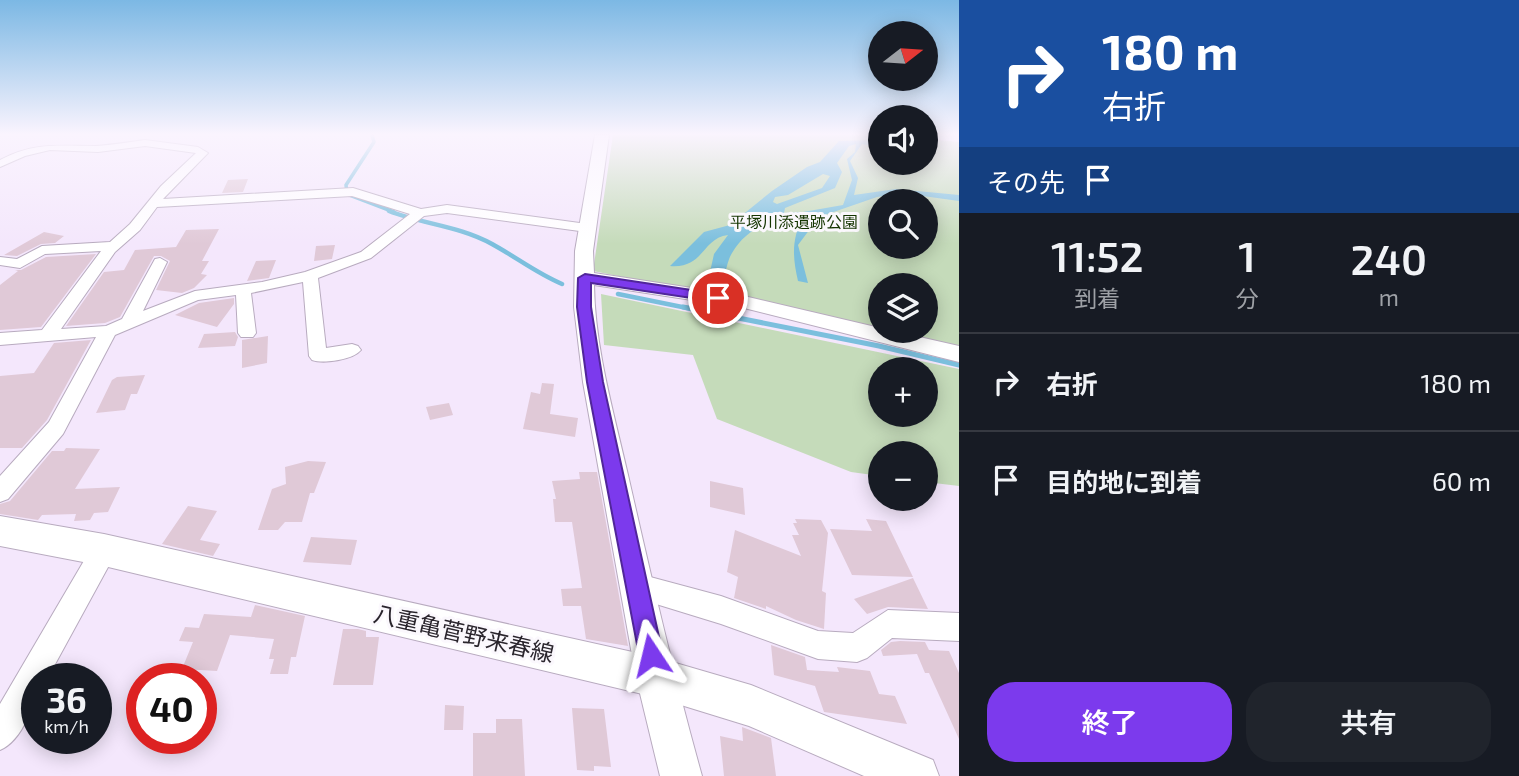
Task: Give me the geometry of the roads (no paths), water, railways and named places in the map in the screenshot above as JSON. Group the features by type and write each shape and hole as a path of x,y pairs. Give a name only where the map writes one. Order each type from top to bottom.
{"main road":[{"name":"八重亀菅野来春線","path":"0,531 104,550 655,677 751,706 917,776"}],"street":[{"path":"48,335 114,246 135,227 151,204 184,171"},
{"path":"596,171 587,228 584,307 595,382 639,587 655,677 681,776"},
{"path":"151,204 353,192 420,213 447,209 587,228"},
{"path":"0,339 108,331 195,296 310,276 366,255 420,213"},
{"path":"0,261 20,264 42,250 114,246"},
{"path":"129,322 160,262"},
{"path":"310,276 318,356 352,350"},
{"path":"585,278 744,302 959,354"},
{"path":"243,289 247,334"},
{"path":"0,492 56,428 108,331"},
{"path":"0,734 104,550"},
{"path":"639,587 721,610 818,645 857,648 888,624 959,627"}],"water":[{"path":"801,171 842,172 835,188 785,208 784,213 843,205 852,180 850,171 855,171 858,178 854,195 868,193 868,200 819,217 798,245 808,283 798,281 794,255 795,240 803,216 772,221 745,236 732,253 724,275 718,282 710,272 714,254 728,235 719,237 690,263 670,266 704,232 730,225","holes":["823,174 830,176 822,188 777,204 773,202 775,197 788,195"]},
{"path":"938,193 959,195 959,201 938,198"}],"waterway":[{"path":"355,171 346,185 347,194 394,212"},
{"path":"389,211 480,238 562,284"},
{"path":"618,294 692,309"},
{"path":"683,307 879,346 959,365"}],"park label":[{"name":"平塚川添遺跡公園","path":"794,221"}]}
